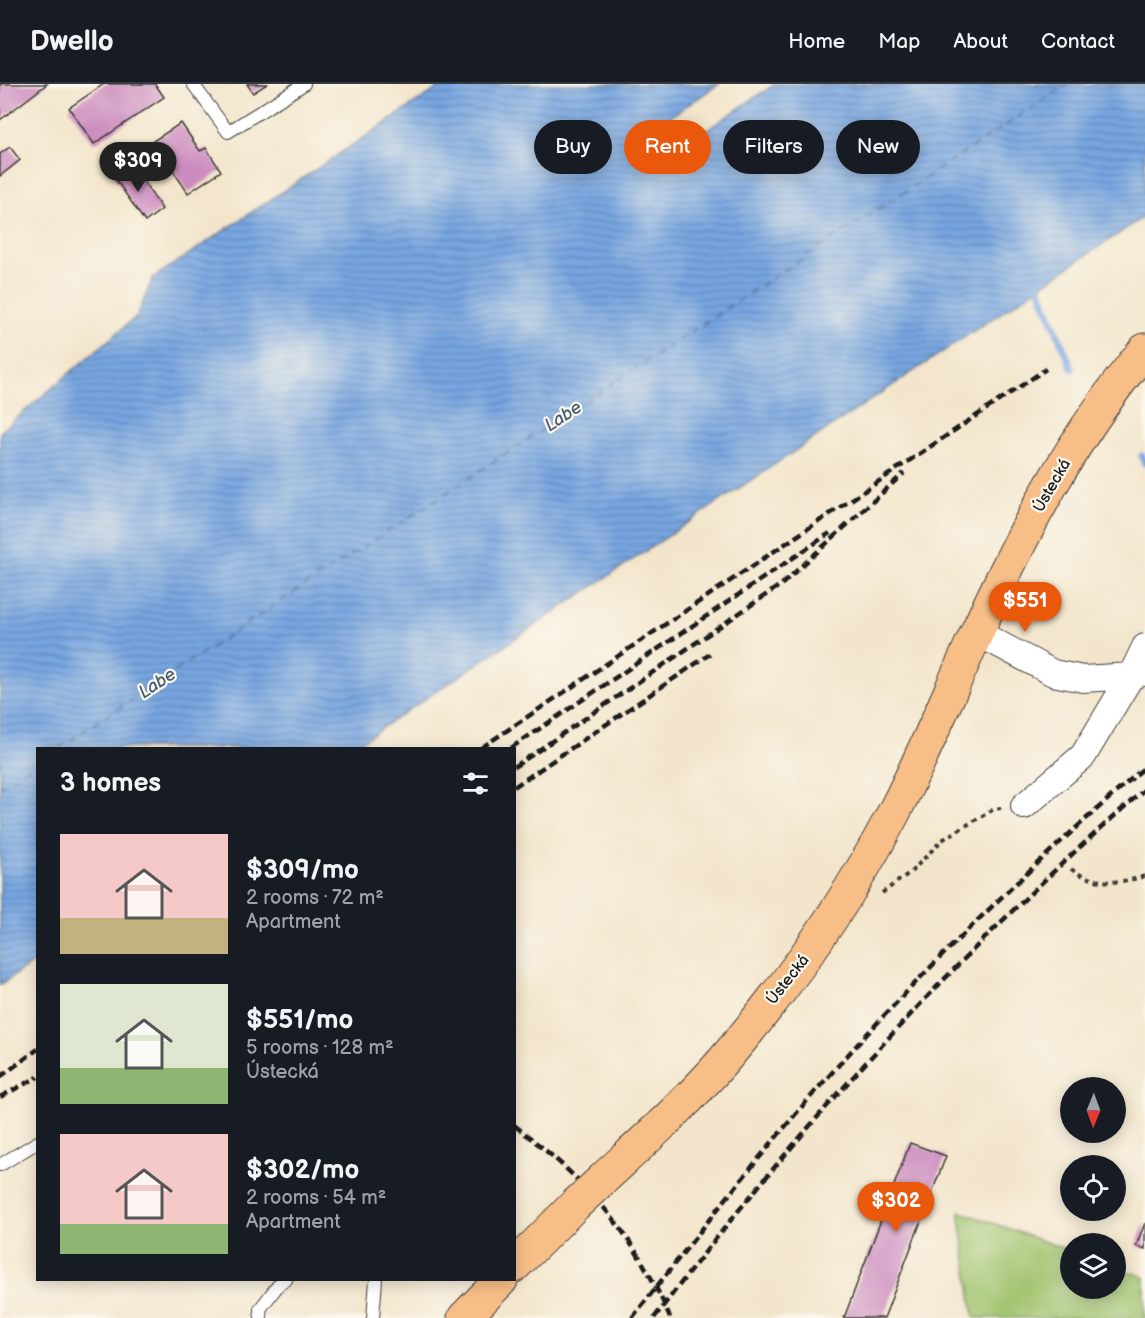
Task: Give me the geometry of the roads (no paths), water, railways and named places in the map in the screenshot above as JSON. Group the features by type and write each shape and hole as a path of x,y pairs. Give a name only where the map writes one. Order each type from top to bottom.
{"main road":[{"name":"Ústecká","path":"516,1264 724,1061 844,903 906,788 976,632 1028,525 1063,462 1098,410 1145,350"},
{"path":"464,1318 500,1281"}],"street":[{"path":"976,632 1053,673 1083,679 1138,675"},
{"path":"1024,806 1083,756 1138,675 1145,647"}],"lane":[{"path":"193,84 228,132 304,84"},
{"path":"0,1165 36,1143"},
{"path":"261,1318 260,1309 279,1284 284,1281"},
{"path":"373,1318 376,1281"}],"water":[{"name":"Labe","path":"444,84 719,84 665,120 624,120 624,174 711,174 711,127 775,84 1145,84 1145,216 353,747 36,747 36,961 0,985 0,432 137,316 153,278"}],"waterway":[{"path":"1036,280 1072,369"},
{"path":"1142,456 1145,463"}],"railway":[{"path":"482,747 1046,369"},
{"path":"516,766 782,584 904,473"},
{"path":"512,747 830,533"},
{"path":"516,786 710,654"},
{"path":"632,1318 778,1135 840,1063 923,975 1010,889 1145,767"},
{"path":"654,1318 767,1177 886,1041 1012,911 1145,789"},
{"path":"0,1077 36,1050"},
{"path":"0,1097 36,1078"},
{"path":"516,1127 565,1167 606,1211 641,1260 670,1318"}]}
